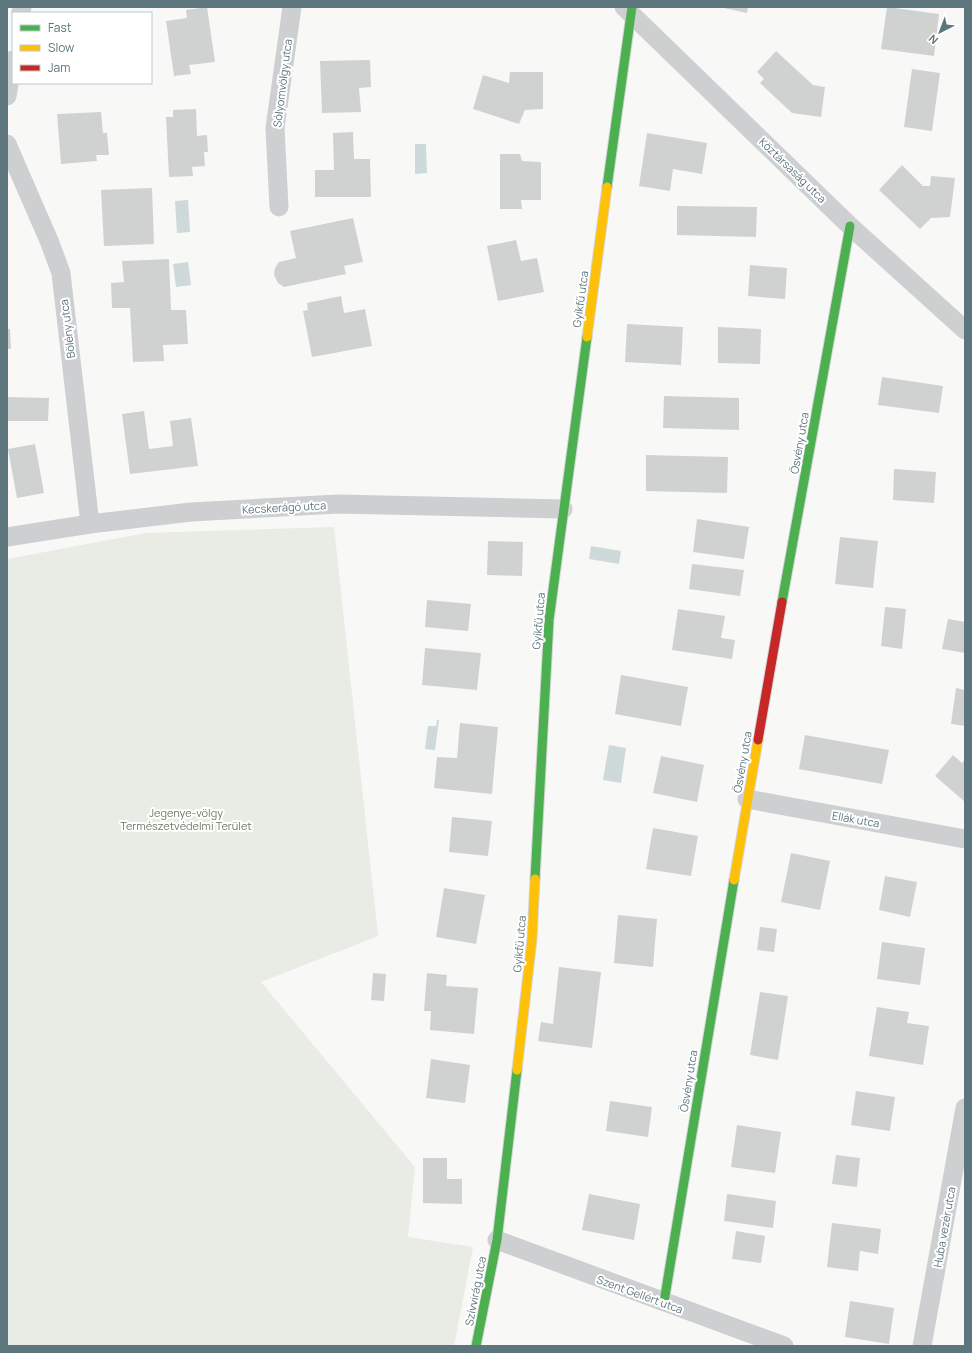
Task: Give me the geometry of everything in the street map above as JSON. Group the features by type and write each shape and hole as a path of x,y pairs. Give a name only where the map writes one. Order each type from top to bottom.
{"street":[{"name":"Sólyomvölgy utca","path":"279,207 276,128 292,7"},
{"name":"Köztársaság utca","path":"629,9 850,226 965,330"},
{"name":"Gyíkfű utca","path":"497,1240 532,940 549,620 629,9"},
{"path":"7,96 12,66"},
{"name":"Bölény utca","path":"7,144 50,243 61,273 90,524"},
{"name":"Ösvény utca","path":"664,1302 747,799 850,226"},
{"name":"Kecskerágó utca","path":"7,537 90,524 191,512 338,504 563,508"},
{"name":"Ellák utca","path":"747,799 965,839"},
{"name":"Huba vezér utca","path":"922,1346 965,1108"},
{"name":"Szent Gellért utca","path":"497,1240 784,1346"},
{"name":"Szívvirág utca","path":"476,1346 497,1240"}],"green space":[{"name":"Jegenye-völgy Természetvédelmi Terület","path":"334,527 378,936 261,982 415,1167 408,1237 473,1247 454,1346 7,1346 7,559 146,533"}],"shaded area":[{"path":"415,144 426,144 427,173 415,174"},
{"path":"188,200 190,232 177,233 175,201"},
{"path":"188,262 191,285 176,287 173,264"},
{"path":"591,546 621,551 619,564 589,559"},
{"path":"437,720 439,720 435,750 425,749 428,726 436,726"},
{"path":"609,745 626,748 621,783 603,780"}],"building":[{"path":"207,7 215,62 189,65 191,74 174,76 166,21 187,18 186,10"},
{"path":"719,7 748,7 747,13"},
{"path":"887,7 939,14 934,56 881,49"},
{"path":"776,51 813,85 825,87 821,117 792,113 760,83 764,79 757,72"},
{"path":"370,60 371,87 359,88 361,112 322,113 320,61"},
{"path":"912,69 940,73 932,131 904,127"},
{"path":"510,72 543,72 543,109 525,110 519,124 473,109 483,75 509,83"},
{"path":"196,109 197,136 207,135 208,152 204,152 205,166 192,167 193,176 169,177 166,117 173,117 173,110"},
{"path":"101,112 103,133 107,133 109,155 96,155 97,161 61,164 57,114"},
{"path":"353,132 354,159 370,159 371,197 315,197 315,170 334,170 333,133"},
{"path":"647,133 707,143 702,174 673,169 670,191 639,186"},
{"path":"500,154 520,154 522,161 541,162 541,200 521,200 522,209 500,209"},
{"path":"902,165 923,186 930,186 931,176 955,178 950,217 931,218 920,229 879,190"},
{"path":"152,188 154,244 104,246 101,190"},
{"path":"677,206 757,207 756,237 677,235"},
{"path":"353,218 363,262 344,266 346,274 284,287 278,283 274,275 275,268 279,262 296,258 290,231"},
{"path":"516,240 521,261 537,258 544,292 498,301 487,246"},
{"path":"169,259 171,310 186,310 188,344 163,345 164,361 133,362 130,308 112,308 111,283 124,282 122,261"},
{"path":"750,265 787,268 785,299 748,296"},
{"path":"341,296 344,313 365,309 372,346 312,357 303,311 308,310 307,303"},
{"path":"627,324 683,327 681,365 625,362"},
{"path":"718,327 761,329 760,364 718,363"},
{"path":"7,329 10,329 11,349 7,349"},
{"path":"882,377 943,386 939,413 878,405"},
{"path":"664,396 739,398 739,430 663,428"},
{"path":"7,397 49,398 48,421 7,421"},
{"path":"144,411 149,449 173,446 170,421 191,418 198,466 130,474 122,414"},
{"path":"35,444 44,493 17,498 8,449"},
{"path":"646,455 728,457 727,493 646,491"},
{"path":"894,469 936,472 934,503 893,500"},
{"path":"697,519 749,527 744,559 693,552"},
{"path":"840,537 878,541 873,588 835,584"},
{"path":"488,541 523,542 522,576 487,575"},
{"path":"692,564 744,570 740,596 689,589"},
{"path":"427,600 471,604 468,631 425,627"},
{"path":"885,607 906,609 902,649 881,646"},
{"path":"678,609 725,616 721,638 735,640 732,659 672,650"},
{"path":"948,619 965,622 965,653 942,649"},
{"path":"425,648 481,653 477,690 422,685"},
{"path":"621,675 688,687 681,726 615,714"},
{"path":"956,688 965,690 965,726 951,724"},
{"path":"460,723 498,727 492,794 434,788 437,757 457,758"},
{"path":"805,735 889,750 882,784 799,769"},
{"path":"953,755 962,763 965,759 965,802 935,776"},
{"path":"661,756 704,765 697,802 653,793"},
{"path":"452,817 492,821 488,856 449,852"},
{"path":"653,828 698,836 691,876 646,869"},
{"path":"791,853 830,861 820,910 781,902"},
{"path":"885,876 917,882 910,917 879,910"},
{"path":"444,888 485,895 476,944 436,937"},
{"path":"618,915 657,919 653,967 614,963"},
{"path":"760,927 777,929 774,952 757,950"},
{"path":"882,942 925,948 920,985 877,979"},
{"path":"559,967 601,972 592,1048 538,1041 541,1022 553,1024"},
{"path":"373,973 386,974 384,1001 371,1000"},
{"path":"427,973 447,975 446,986 478,988 474,1034 430,1030 431,1011 424,1011"},
{"path":"760,992 788,996 778,1060 750,1055"},
{"path":"877,1007 909,1012 907,1023 929,1026 923,1065 869,1056"},
{"path":"431,1059 470,1065 465,1103 426,1098"},
{"path":"856,1091 895,1097 890,1131 851,1125"},
{"path":"610,1101 652,1107 648,1137 606,1131"},
{"path":"737,1125 781,1132 775,1173 731,1167"},
{"path":"836,1155 860,1158 857,1187 832,1184"},
{"path":"423,1158 447,1158 447,1179 462,1179 462,1204 423,1203"},
{"path":"589,1194 640,1204 634,1240 582,1230"},
{"path":"727,1194 776,1201 773,1228 724,1221"},
{"path":"832,1223 881,1229 878,1254 860,1251 858,1271 827,1267"},
{"path":"736,1231 765,1236 761,1263 732,1259"},
{"path":"850,1301 894,1308 889,1344 845,1337"}],"traffic: fast":[{"path":"607,187 632,7"},
{"path":"782,602 850,226"},
{"path":"535,879 549,620 587,337"},
{"path":"664,1302 734,880"},
{"path":"476,1346 497,1240 517,1070"}],"traffic: slow":[{"path":"587,337 607,187"},
{"path":"734,880 758,740"},
{"path":"517,1070 532,939 535,879"}],"traffic: jam":[{"path":"758,740 782,602"}]}
